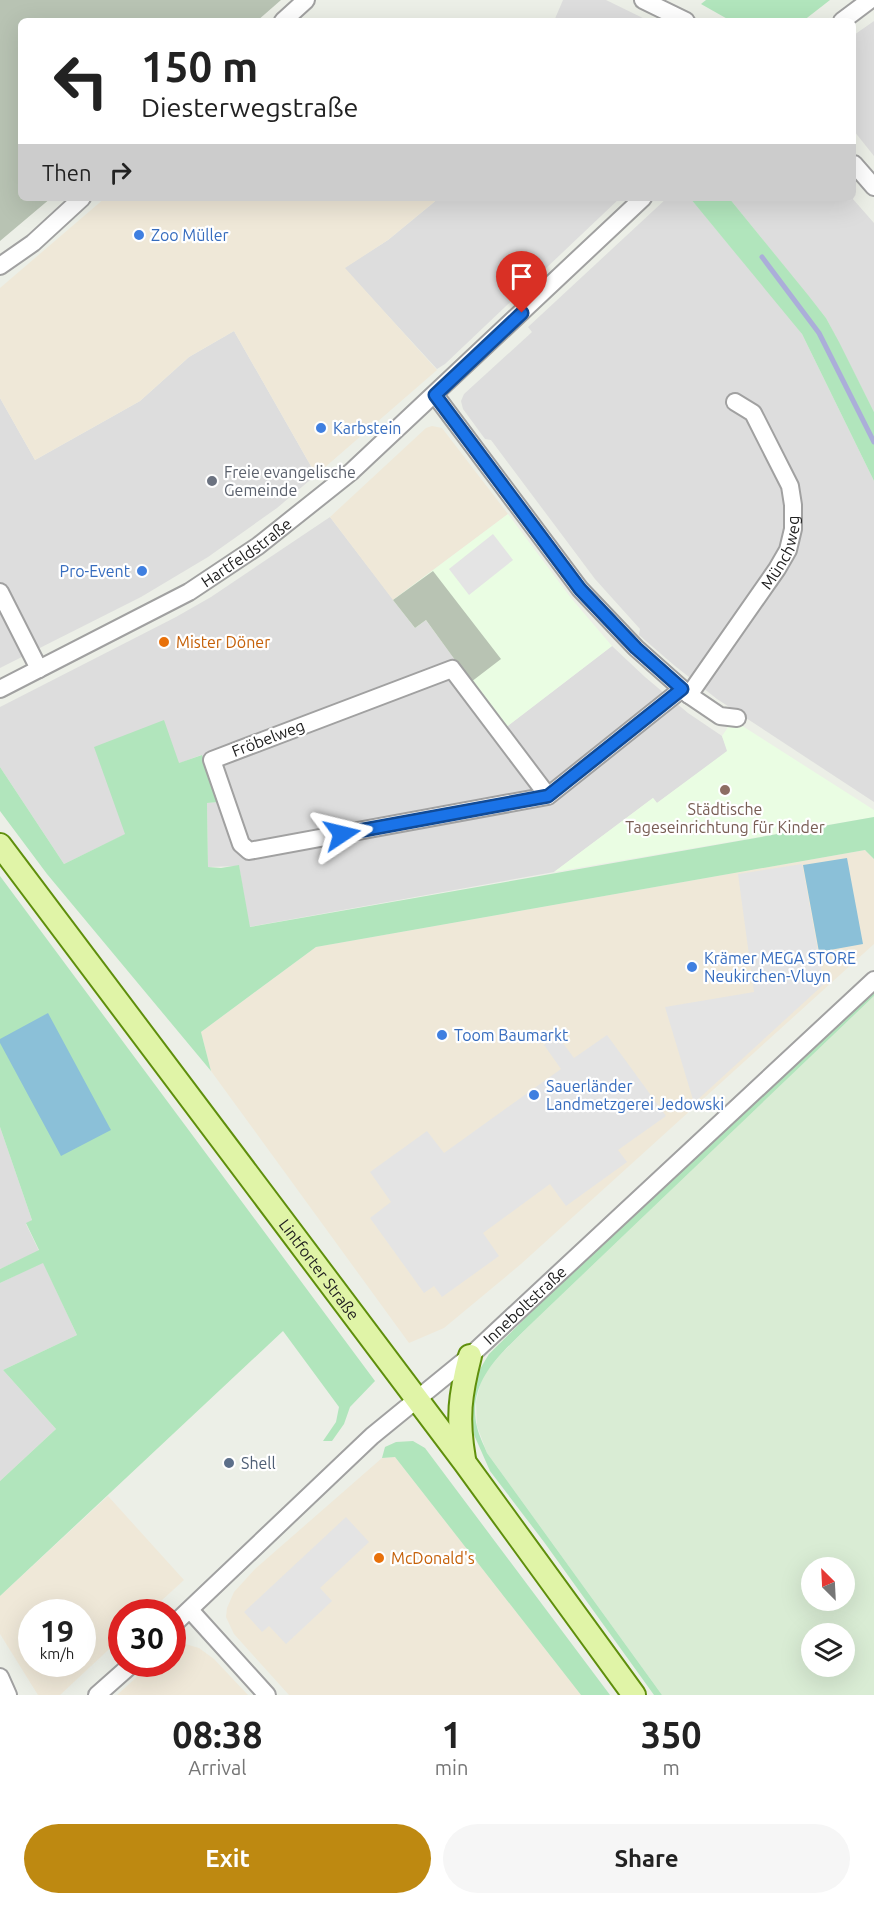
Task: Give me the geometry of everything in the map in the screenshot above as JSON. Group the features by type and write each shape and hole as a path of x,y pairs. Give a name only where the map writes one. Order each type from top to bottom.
{"main road":[{"name":"Lintforter Straße","path":"0,845 465,1463 634,1695"},
{"path":"465,1463 459,1429 459,1407 462,1384 470,1356"}],"street":[{"path":"286,18 306,0"},
{"path":"642,0 680,18"},
{"path":"846,18 870,0"},
{"path":"856,166 874,187"},
{"path":"0,266 33,243 79,201"},
{"name":"Hartfeldstraße","path":"0,689 189,592 258,546 351,472 640,201"},
{"path":"435,395 580,589 636,648 686,692 720,716 737,718"},
{"name":"Münchweg","path":"686,692 777,569 788,550 793,529 790,486 753,413 735,402"},
{"path":"0,592 39,669"},
{"name":"Fröbelweg","path":"548,796 452,669 212,760 241,844 249,851 548,796 686,692"},
{"name":"Inneboltstraße","path":"186,1614 372,1436 470,1356 874,980"},
{"path":"190,1610 267,1695"},
{"path":"0,1677 8,1695"},
{"path":"97,1695 117,1677"}],"shaded area":[{"path":"0,0 281,0 260,18 18,18 18,201 47,201 0,241"},
{"path":"563,0 606,0 643,18 555,18"},
{"path":"874,21 874,156 856,134 856,34"},
{"path":"102,201 435,201 388,240 345,268 437,370 316,475 234,331 189,357 140,401 35,460 0,398 0,288"},
{"path":"435,201 617,201 445,364 437,369 344,268 388,240"},
{"path":"664,201 692,201 795,324 874,481 874,802 717,699 639,635 640,629 595,579 491,440 485,439 463,409 461,401 464,394 532,332 528,327"},
{"path":"731,201 855,201 874,223 874,412 826,318"},
{"path":"234,331 316,475 277,508 208,557 141,597 0,668 0,398 35,460 140,401 189,357"},
{"path":"432,426 442,428 508,514 393,600 330,517 426,428"},
{"path":"508,514 571,598 612,646 505,728 426,620 415,628 393,600"},
{"path":"330,517 415,628 426,620 505,728 612,646 688,713 722,736 728,751 657,803 653,798 554,872 249,927 239,866 208,867 207,803 218,802 201,755 180,763 126,834 64,864 0,767 0,707 211,597"},
{"path":"493,534 513,560 469,595 449,569"},
{"path":"433,571 501,659 471,682 426,620 415,628 393,600"},
{"path":"733,720 874,810 874,817 554,872 653,798 657,803 727,751 722,736"},
{"path":"865,850 874,859 874,944 521,1264 444,1328 409,1343 211,1071 201,1032 316,947"},
{"path":"847,858 863,944 819,952 803,865"},
{"path":"802,864 824,984 694,1103 665,1007 754,992 738,874"},
{"path":"874,996 874,1695 662,1695 487,1453 477,1426 476,1402 482,1377 500,1355"},
{"path":"48,1013 111,1130 61,1156 0,1043 0,1039"},
{"path":"557,1035 574,1058 607,1035 666,1116 618,1150 627,1162 566,1206 550,1184 483,1233 499,1256 442,1297 434,1286 424,1293 370,1218 391,1202 370,1172 427,1131 444,1153 561,1069 544,1045"},
{"path":"0,1127 32,1220 26,1224 39,1251 0,1269"},
{"path":"43,1262 77,1335 3,1370 56,1429 0,1481 0,1283"},
{"path":"395,1457 581,1695 289,1695 234,1634 226,1617 234,1592 255,1569 382,1458"},
{"path":"108,1496 184,1580 163,1599 108,1599 108,1650 96,1661 96,1599 18,1599 18,1663 0,1634 0,1596"},
{"path":"346,1517 369,1542 320,1588 332,1601 286,1644 269,1626 262,1632 244,1612"},
{"path":"186,1644 199,1648 214,1659 248,1695 117,1695 137,1677 186,1677"},
{"path":"27,1677 79,1677 60,1695 38,1695"}],"green space":[{"path":"706,0 830,0 807,18 726,18 701,4"},
{"path":"692,201 731,201 826,318 874,412 874,481 802,334"},
{"path":"164,720 179,763 202,755 219,802 207,803 208,867 221,868 239,865 250,927 874,817 874,859 865,850 316,947 201,1032 211,1071 47,874 0,811 0,767 64,864 125,834 94,747"},
{"path":"0,876 375,1381 350,1407 344,1424 332,1441 323,1441 336,1422 339,1407 283,1331 0,1596 0,1481 56,1429 3,1370 77,1335 43,1263 0,1283 0,1269 39,1250 26,1223 32,1220 0,1127"},
{"path":"874,989 874,996 498,1357 482,1382 477,1396 475,1411 477,1427 487,1453 662,1695 654,1695 490,1471 471,1428 471,1384 489,1354 592,1252"},
{"path":"413,1441 425,1448 610,1695 581,1695 395,1457 382,1458 385,1447 396,1442"}],"waterway":[{"path":"762,257 819,333 874,442"}],"place":[{"name":"Zoo Müller","path":"139,235"},
{"name":"Karbstein","path":"321,428"},
{"name":"Freie evangelische Gemeinde","path":"212,481"},
{"name":"Pro-Event","path":"142,571"},
{"name":"Mister Döner","path":"164,642"},
{"name":"Städtische Tageseinrichtung für Kinder","path":"725,790"},
{"name":"Krämer MEGA STORE Neukirchen-Vluyn","path":"692,967"},
{"name":"Toom Baumarkt","path":"442,1035"},
{"name":"Sauerländer Landmetzgerei Jedowski","path":"534,1095"},
{"name":"Shell","path":"229,1463"},
{"name":"McDonald's","path":"379,1558"}],"route":[{"path":"342,834 548,796 682,689 636,648 580,589 435,395 522,313"}]}
